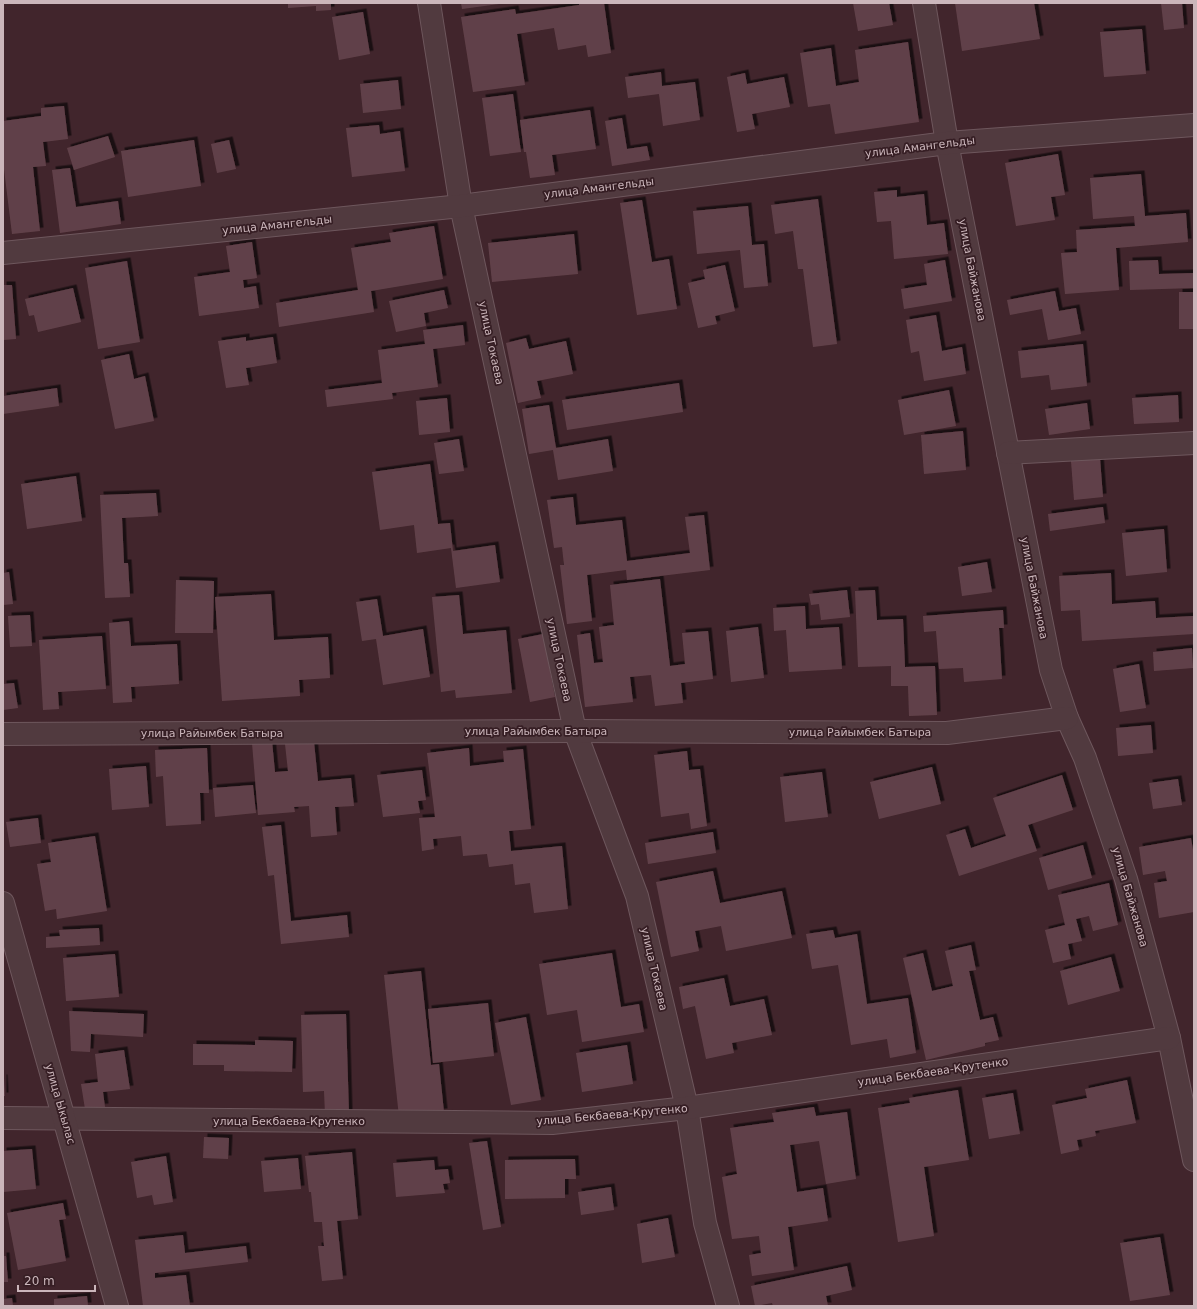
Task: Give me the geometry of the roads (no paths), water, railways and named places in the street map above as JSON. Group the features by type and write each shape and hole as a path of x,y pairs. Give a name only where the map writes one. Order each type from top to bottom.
{"street":[{"name":"улица Токаева","path":"429,3 461,206 575,731 637,896 687,1108 705,1223 728,1306"},
{"name":"улица Байжанова","path":"924,3 947,143 1050,670 1067,718 1085,758 1126,879 1169,1038 1194,1160"},
{"name":"улица Амангельды","path":"3,253 461,206 947,143 1194,125"},
{"path":"1008,453 1194,443"},
{"name":"улица Райымбек Батыра","path":"3,734 575,731 947,733 1067,718"},
{"name":"улица Ыкылас","path":"3,903 116,1306"},
{"name":"улица Бекбаева-Крутенко","path":"3,1118 552,1123 687,1108 1169,1038"}]}
